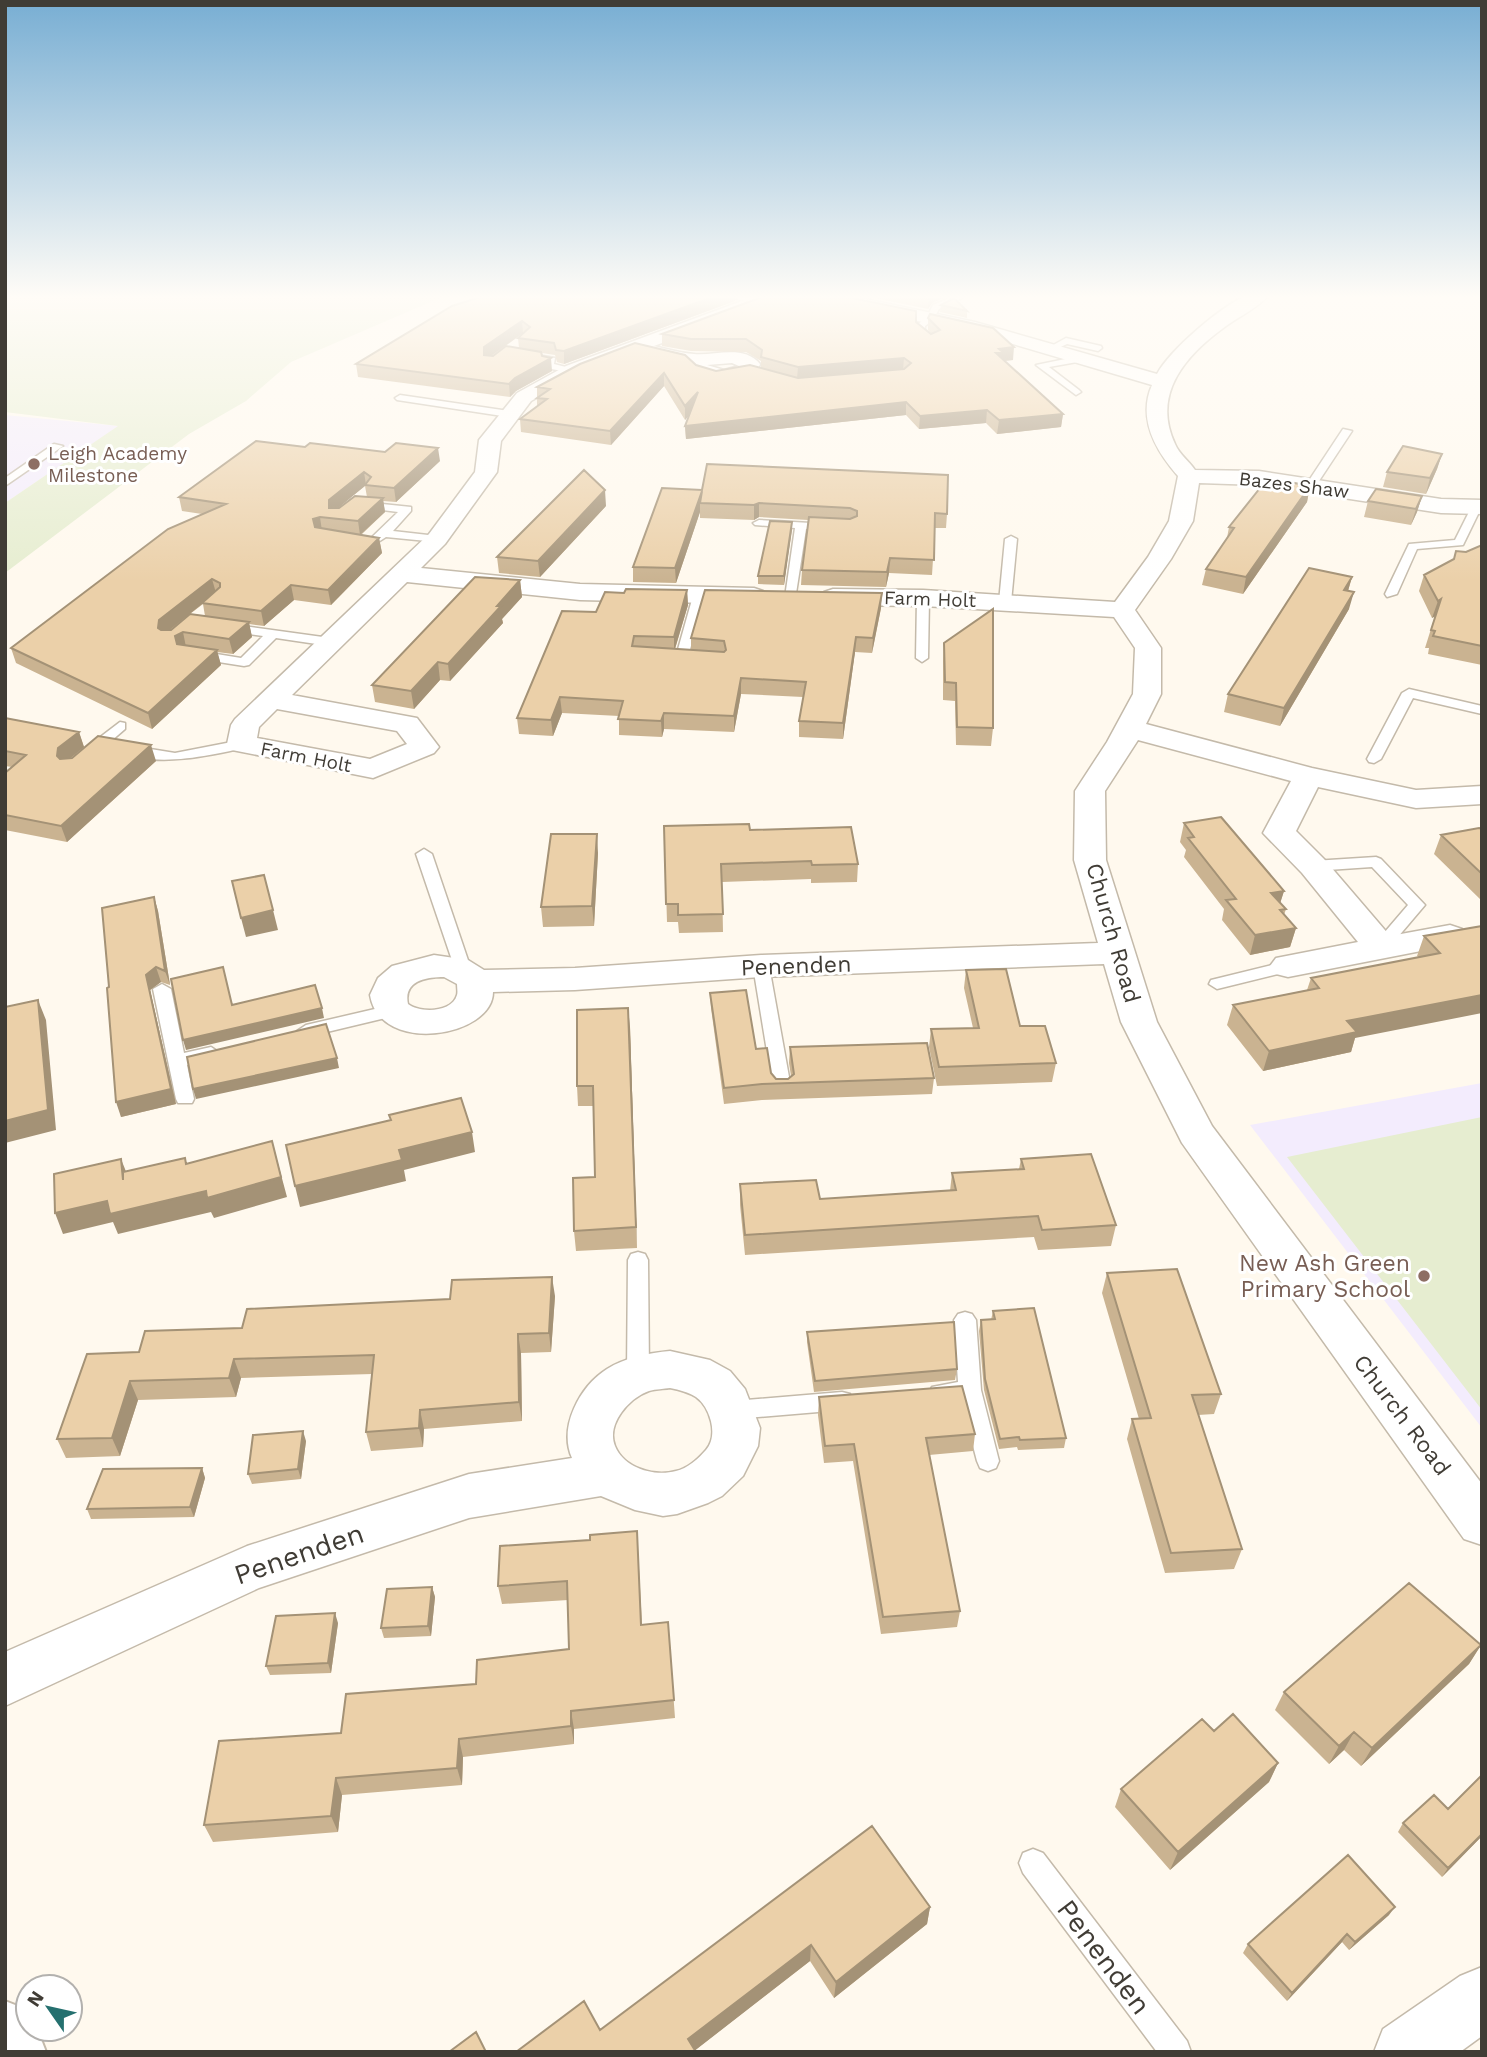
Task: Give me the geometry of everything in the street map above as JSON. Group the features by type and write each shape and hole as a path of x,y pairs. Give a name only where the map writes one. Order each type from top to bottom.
{"street":[{"path":"509,414 524,397 537,390"},
{"path":"1122,610 1181,521 1189,476 1163,443 1157,411 1159,390"},
{"name":"Farm Holt","path":"272,700 407,724 424,747 373,769 242,744 244,725 404,574 437,538 486,472 490,440 509,414"},
{"name":"Bazes Shaw","path":"1189,476 1259,478 1441,506 1479,508"},
{"name":"Farm Holt","path":"404,574 580,592 923,598 1122,610"},
{"name":"Church Road","path":"1122,610 1148,648 1147,694 1130,729 1090,791 1090,860 1139,1022 1196,1133 1482,1523"},
{"path":"1130,729 1309,776 1416,799 1482,795"},
{"path":"1309,776 1279,833 1313,866 1380,947"},
{"path":"1288,966 1450,936"},
{"name":"Penenden","path":"392,1010 387,997 390,987 408,973 437,965 469,976 575,979 761,966 1118,953"},
{"path":"392,1010 401,1018 421,1023 452,1017 467,1009 475,1000 477,990 469,976"},
{"path":"662,1369 687,1372 705,1378 723,1392 734,1410 737,1440 728,1461 703,1483 679,1493 653,1494 627,1488 607,1474 592,1450 591,1428 598,1407 611,1389 638,1374 662,1369"},
{"name":"Penenden","path":"5,1680 247,1569 469,1496 607,1474"},
{"path":"1406,2052 1482,1998"},
{"path":"5,2034 13,2052"}],"lane":[{"path":"400,398 509,414"},
{"path":"1311,485 1347,431"},
{"path":"5,483 58,446"},
{"path":"347,540 372,543 407,509 352,503 366,491"},
{"path":"1391,594 1413,546 1459,543 1479,508"},
{"path":"759,523 837,527"},
{"path":"791,597 801,525"},
{"path":"384,533 437,538"},
{"path":"1005,602 1011,539"},
{"path":"681,660 699,596"},
{"path":"922,658 923,598"},
{"path":"218,626 330,642"},
{"path":"186,654 244,662 273,634"},
{"path":"1374,759 1409,693 1482,710"},
{"path":"80,761 120,726"},
{"path":"100,744 175,757 242,744"},
{"path":"424,854 469,976"},
{"path":"1313,866 1376,862 1417,905 1380,947"},
{"path":"761,966 782,1087"},
{"path":"1217,984 1288,966"},
{"path":"162,989 186,1099"},
{"path":"284,1036 392,1010"},
{"path":"177,1061 231,1048"},
{"path":"638,1260 638,1374"},
{"path":"965,1320 970,1391 988,1461"},
{"path":"915,1395 970,1391"},
{"path":"734,1410 859,1400"},
{"name":"Penenden","path":"1033,1863 1176,2052"}],"shaded area":[{"name":"Leigh Academy Milestone","path":"5,415 119,426 5,503"},
{"name":"New Ash Green Primary School","path":"1482,1083 1482,1428 1250,1125"}],"green space":[{"path":"5,390 259,390 246,401 189,434 5,573 5,503 118,426 5,412"},
{"name":"New Ash Green Primary School","path":"1482,1117 1482,1410 1287,1157"}],"building":[{"path":"549,390 648,390 610,431 520,419 547,399 537,398"},
{"path":"675,390 1037,390 1063,414 999,420 987,410 920,416 906,402 685,426 698,392 685,406"},
{"path":"256,441 305,447 310,443 385,452 396,443 438,448 394,488 365,485 371,477 364,472 329,500 329,508 339,508 355,496 383,498 358,521 320,517 313,519 315,527 379,538 328,590 291,585 261,611 202,603 220,587 220,583 212,579 159,620 158,628 161,630 171,630 190,614 249,622 229,639 183,632 175,636 177,644 217,650 148,713 11,648 168,529 226,504 179,497"},
{"path":"1403,446 1442,454 1430,478 1387,472"},
{"path":"707,464 948,475 947,514 935,513 934,560 890,558 887,572 802,570 809,517 850,519 857,516 857,511 850,508 759,503 700,503 702,491 675,568 633,567 662,488 702,490"},
{"path":"584,470 605,490 538,561 497,557"},
{"path":"1268,478 1310,486 1246,577 1206,569 1234,528 1229,527"},
{"path":"1376,489 1422,496 1416,509 1368,501"},
{"path":"770,521 792,522 784,576 758,576"},
{"path":"1482,545 1482,646 1433,636 1435,631 1431,630 1441,599 1438,601 1424,575 1454,559 1456,551 1466,552"},
{"path":"1309,568 1352,577 1344,590 1354,592 1284,708 1228,694"},
{"path":"475,577 520,580 497,606 501,606 448,664 438,662 411,691 372,685"},
{"path":"626,589 687,590 674,637 634,636 632,646 724,652 724,641 691,638 705,590 882,593 873,638 856,637 843,723 799,721 806,682 741,678 734,716 664,713 661,721 618,719 623,701 560,697 551,720 517,718 562,611 596,612 605,592 624,593"},
{"path":"993,609 993,728 957,727 956,683 945,682 944,643"},
{"path":"5,718 79,732 58,748 57,756 60,759 72,758 98,736 151,745 61,826 5,815 5,773 26,755 5,751"},
{"path":"1221,817 1284,891 1271,893 1286,909 1280,910 1296,928 1255,935 1226,900 1236,899 1188,838 1194,837 1184,823"},
{"path":"749,824 750,830 851,827 858,864 812,865 811,861 721,864 723,914 678,915 678,904 666,904 664,826"},
{"path":"1482,829 1482,874 1441,835"},
{"path":"551,834 597,834 592,906 541,907"},
{"path":"264,875 273,910 241,918 232,881"},
{"path":"154,897 165,971 156,967 146,975 171,1089 116,1102 102,908"},
{"path":"1482,926 1482,995 1347,1021 1357,1032 1269,1051 1233,1005 1319,988 1311,978 1440,953 1424,936"},
{"path":"223,967 232,1005 315,985 322,1008 183,1040 171,979"},
{"path":"1006,969 1020,1026 1045,1026 1056,1063 939,1067 931,1029 979,1028 966,970"},
{"path":"746,990 756,1049 767,1048 771,1073 776,1079 788,1079 794,1074 790,1047 927,1043 934,1078 762,1084 724,1088 710,993"},
{"path":"38,1000 48,1110 5,1121 5,1007"},
{"path":"628,1008 636,1227 574,1231 573,1178 595,1177 593,1086 577,1086 577,1010"},
{"path":"326,1024 337,1058 193,1089 187,1057"},
{"path":"461,1098 472,1132 399,1150 402,1160 295,1186 286,1145 391,1120 389,1115"},
{"path":"272,1141 281,1177 207,1198 206,1191 110,1214 107,1201 55,1213 54,1174 121,1159 123,1180 123,1172 185,1158 186,1164"},
{"path":"1091,1154 1116,1225 1042,1230 1038,1216 745,1235 740,1184 816,1180 820,1199 956,1190 952,1173 1024,1169 1021,1159"},
{"path":"1177,1269 1221,1394 1192,1395 1242,1549 1171,1553 1132,1419 1151,1418 1107,1273"},
{"path":"552,1277 549,1333 518,1334 519,1402 420,1410 419,1428 366,1432 374,1355 234,1359 229,1378 130,1381 112,1438 57,1439 87,1354 139,1352 145,1331 242,1328 247,1309 450,1299 452,1280"},
{"path":"1034,1308 1066,1438 1000,1439 985,1379 981,1320 995,1319 993,1311"},
{"path":"954,1322 957,1369 815,1381 807,1332"},
{"path":"962,1386 975,1434 926,1438 960,1611 883,1617 854,1444 825,1446 819,1397"},
{"path":"303,1431 298,1469 248,1474 253,1435"},
{"path":"202,1468 190,1507 87,1509 103,1469"},
{"path":"637,1531 641,1625 668,1622 674,1700 571,1711 571,1726 459,1739 457,1768 336,1778 331,1816 204,1825 219,1741 341,1733 346,1694 476,1684 477,1660 569,1649 567,1581 498,1586 500,1546 590,1540 590,1535"},
{"path":"1409,1583 1481,1645 1372,1748 1354,1732 1339,1746 1284,1692"},
{"path":"432,1587 428,1626 381,1628 387,1589"},
{"path":"335,1613 328,1663 266,1666 276,1616"},
{"path":"1233,1714 1278,1763 1178,1852 1121,1789 1202,1719 1214,1731"},
{"path":"1482,1775 1482,1834 1448,1868 1403,1823 1434,1795 1448,1809"},
{"path":"872,1826 930,1907 836,1982 811,1945 688,2039 696,2052 516,2052 584,2001 600,2030"},
{"path":"1348,1855 1395,1907 1355,1942 1347,1934 1292,1993 1248,1944"},
{"path":"476,2032 486,2052 449,2052"}],"place":[{"name":"Leigh Academy Milestone","path":"34,464"},
{"name":"New Ash Green Primary School","path":"1424,1276"}]}
